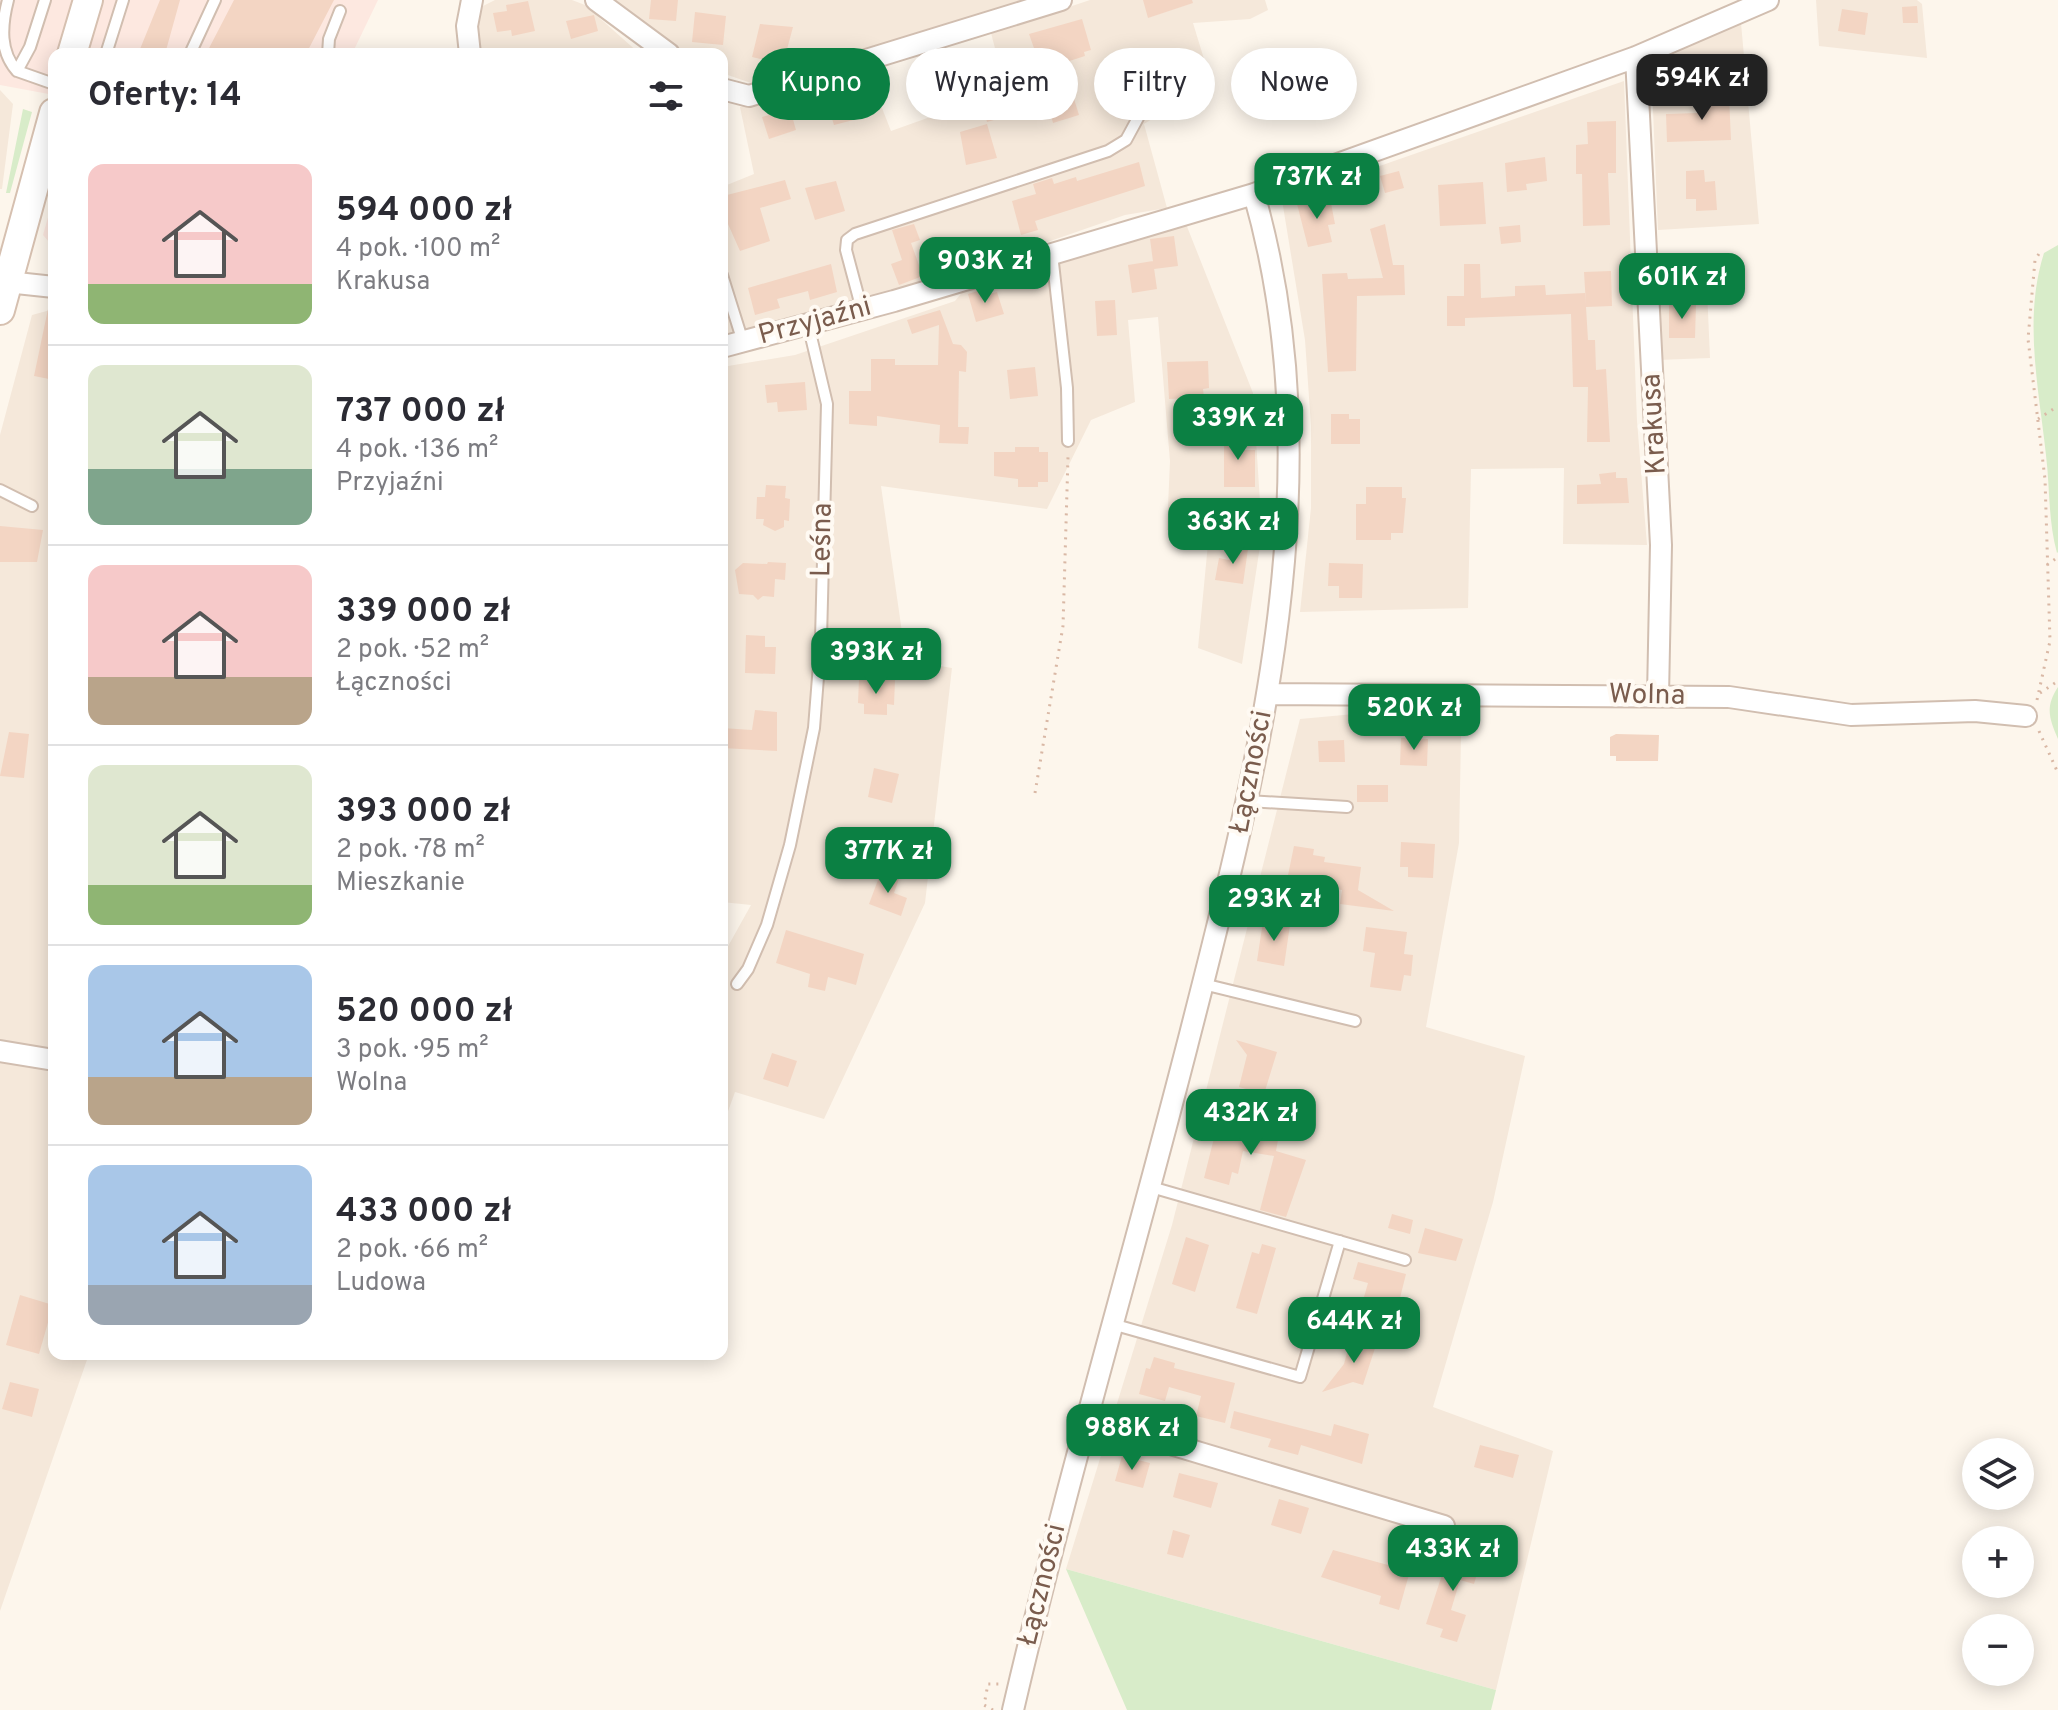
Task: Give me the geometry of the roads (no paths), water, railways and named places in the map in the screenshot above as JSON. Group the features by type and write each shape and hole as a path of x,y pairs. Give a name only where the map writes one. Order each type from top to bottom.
{"main road":[{"path":"74,48 88,0"},
{"path":"0,310 48,135"}],"street":[{"path":"469,48 467,26 472,0"},
{"path":"596,0 661,48"},
{"path":"728,91 749,96 1061,0"},
{"name":"Przyjaźni","path":"728,346 862,310 1254,194 1636,57 1768,0"},
{"name":"Krakusa","path":"1636,57 1661,545 1658,696"},
{"name":"Łączności","path":"1013,1710 1110,1323 1151,1187 1203,984 1248,801 1267,694 1290,508 1286,359 1267,240 1254,194"},
{"path":"7,282 48,283"},
{"name":"Wolna","path":"1267,694 1729,697 1851,715 1975,711 2026,716"},
{"path":"0,1051 48,1059"},
{"path":"1087,1419 1444,1526"}],"lane":[{"path":"8,0 1,46 4,60 17,71 48,82"},
{"path":"17,71 30,47 45,0"},
{"path":"108,48 123,0"},
{"path":"193,48 215,0"},
{"path":"328,48 340,11"},
{"path":"862,310 846,250 847,240 855,234 1108,151 1126,140 1137,120"},
{"path":"1052,254 1067,388 1068,441"},
{"path":"728,294 743,342"},
{"name":"Leśna","path":"737,984 748,969 767,925 790,845 814,728 821,639 827,404 808,324"},
{"path":"0,490 32,506"},
{"path":"1248,801 1347,807"},
{"path":"1203,984 1355,1021"},
{"path":"1151,1187 1405,1260"},
{"path":"1110,1323 1300,1377 1340,1241"}]}
